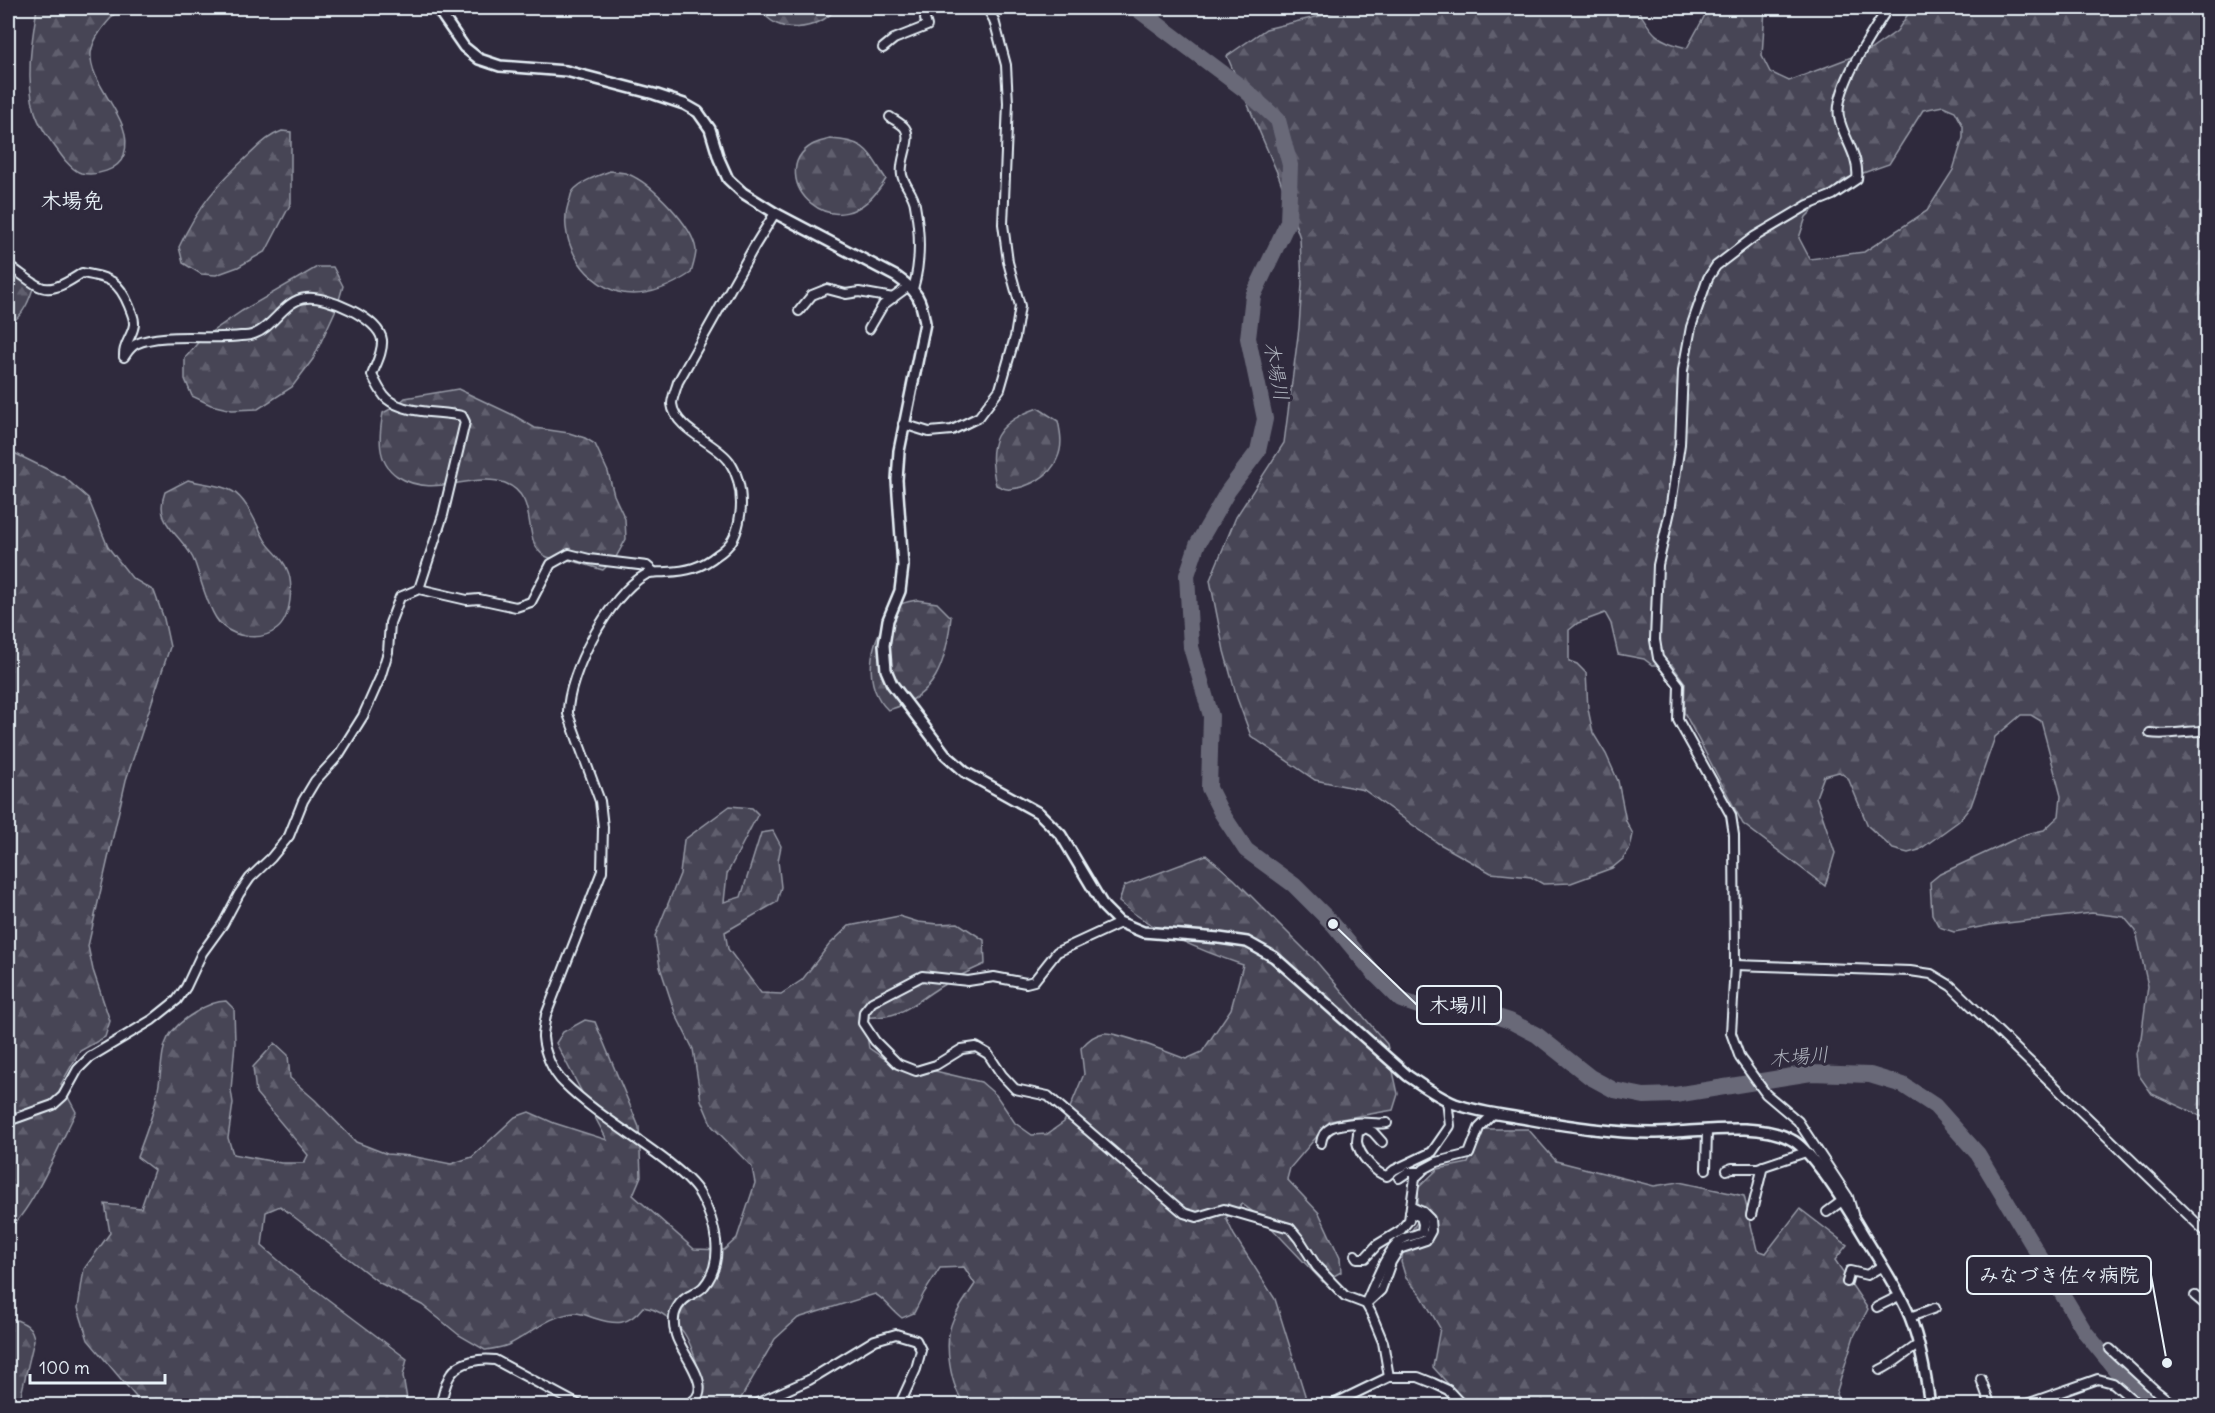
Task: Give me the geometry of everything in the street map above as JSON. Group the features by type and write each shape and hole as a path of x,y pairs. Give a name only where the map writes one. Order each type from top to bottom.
{"street":[{"path":"437,8 464,47 479,59 500,66 566,71 654,94 684,104 698,112 710,129 719,159 728,178 743,193 775,213 897,277 911,287 922,303 925,323 898,451 897,480 903,566 900,591 888,620 884,645 886,670 892,684 945,754 965,772 1039,813 1061,835 1104,907 1120,923 1143,932 1246,942 1274,957 1408,1076 1455,1104 1494,1113 1598,1130 1653,1133 1757,1129 1776,1132 1795,1141 1806,1152 1854,1219 1910,1317 1924,1363 1930,1406"},
{"path":"883,48 894,39 927,26 925,19 927,8"},
{"path":"903,424 929,432 952,430 979,417 1000,389 1015,337 1020,306 1008,262 1003,224 1008,103 1006,65 994,20 987,8"},
{"path":"1854,1219 1848,1197 1798,1121 1766,1094 1740,1058 1731,1034 1735,965 1734,835 1731,816 1678,720 1679,685 1658,658 1655,640 1658,565 1670,512 1680,444 1683,370 1691,327 1708,278 1716,266 1754,237 1808,205 1833,195 1857,178 1859,166 1839,115 1840,99 1844,86 1867,41 1888,8"},
{"path":"869,329 883,305 911,287 918,273 920,253 915,203 902,175 902,159 908,139 905,129 890,117"},
{"path":"680,1406 690,1402 698,1394 700,1388 698,1376 676,1336 673,1314 682,1300 704,1287 713,1271 718,1246 714,1229 700,1194 684,1176 562,1081 547,1054 543,1037 546,1015 602,871 603,826 600,801 568,714 571,687 588,644 619,598 635,582 654,572 692,569 704,565 733,540 741,510 741,492 736,473 728,459 683,425 676,416 672,404 678,382 775,213"},
{"path":"8,265 40,287 52,290 81,273 101,277 118,284 135,320 134,328 123,350 124,357 133,345 159,339 237,337 255,334 268,326 291,304 305,297 319,298 371,321 382,337 380,355 372,375 387,399 419,411 462,416 465,422 443,515 419,589"},
{"path":"799,311 812,295 827,289 846,294 859,292 893,298"},
{"path":"8,1121 53,1105 63,1096 78,1069 90,1057 152,1020 177,1000 186,987 202,953 223,924 239,894 250,878 272,858 289,836 303,801 315,781 338,756 363,716 380,678 388,652 390,623 400,597 419,589 456,598 479,599 516,607 531,602 551,564 569,554 589,559 647,566 654,572"},
{"path":"2150,733 2163,735 2192,730 2208,731"},
{"path":"1120,923 1057,952 1035,981 1026,983 994,977 968,981 922,976 872,1002 864,1012 863,1023 875,1041 897,1064 916,1071 936,1065 962,1049 976,1047 988,1054 1015,1089 1048,1096 1184,1213 1197,1217 1224,1209 1290,1228 1317,1267 1345,1296 1366,1304 1383,1342 1389,1377"},
{"path":"1735,965 1876,969 1931,974 1951,986 2208,1234"},
{"path":"1382,1142 1373,1132 1365,1128 1359,1132 1358,1143 1362,1154 1381,1175 1387,1176 1394,1170 1432,1152 1450,1126 1447,1100"},
{"path":"1355,1255 1357,1258 1365,1258 1377,1245 1400,1231 1409,1220 1415,1178 1437,1162 1469,1154 1479,1128 1494,1113"},
{"path":"1321,1143 1322,1134 1328,1128 1365,1121 1380,1125 1387,1123"},
{"path":"1354,1123 1362,1130"},
{"path":"1706,1169 1707,1131"},
{"path":"1727,1170 1763,1166 1806,1152"},
{"path":"1418,1159 1422,1171"},
{"path":"1751,1215 1763,1166"},
{"path":"1399,1178 1408,1172 1422,1171"},
{"path":"1827,1212 1842,1202"},
{"path":"1366,1304 1381,1290 1391,1262 1399,1249 1426,1240 1431,1231 1430,1219 1423,1212 1411,1209"},
{"path":"1847,1282 1850,1271 1867,1275 1882,1266"},
{"path":"1877,1307 1899,1296"},
{"path":"2195,1296 2208,1307"},
{"path":"1910,1317 1935,1308"},
{"path":"751,1406 763,1403 809,1380 875,1340 896,1334 916,1340 921,1350 916,1369 899,1406"},
{"path":"1880,1370 1918,1345"},
{"path":"2110,1349 2175,1406"},
{"path":"441,1406 451,1373 464,1364 482,1359 495,1360 581,1406"},
{"path":"1329,1406 1389,1377 1418,1377 1426,1380 1448,1390 1463,1406"},
{"path":"1981,1378 1991,1406"},
{"path":"2022,1405 2098,1379 2113,1383 2140,1406"}],"green space":[{"path":"37,8 120,8 98,34 91,53 92,65 97,78 118,116 126,142 124,155 112,169 87,174 73,168 65,160 37,118 32,99 30,73"},
{"path":"761,8 836,8 819,22 797,28 776,23 767,17"},
{"path":"1343,8 1637,8 1656,35 1687,48 1709,8 1765,8 1762,56 1770,72 1789,81 1870,50 1897,31 1912,8 2207,8 2207,1119 2152,1094 2138,1074 2136,1053 2141,1038 2148,986 2136,931 2124,917 2092,913 1991,925 1954,932 1939,927 1932,914 1930,882 1940,874 2026,834 2044,830 2059,816 2061,796 2041,721 2031,715 2021,715 1995,737 1971,806 1959,821 1919,850 1908,853 1893,849 1868,826 1848,778 1839,772 1824,776 1816,797 1835,853 1825,886 1743,824 1684,712 1685,683 1672,665 1652,665 1644,659 1618,654 1611,624 1605,613 1578,623 1569,630 1569,661 1577,664 1586,673 1588,709 1593,733 1606,754 1618,781 1626,821 1633,834 1630,848 1623,859 1612,868 1571,883 1543,884 1531,877 1491,873 1438,843 1364,790 1315,780 1251,736 1237,698 1224,651 1210,580 1236,517 1284,443 1299,328 1302,284 1300,238 1279,177 1227,56 1266,29","holes":["1943,106 1955,111 1963,126 1963,138 1953,170 1927,211 1864,252 1810,259 1799,238 1806,217 1843,180 1889,164 1923,110"]},
{"path":"282,131 291,132 291,203 266,251 238,267 216,275 201,274 183,263 179,247 193,220 209,197 261,144 272,135"},
{"path":"830,139 852,142 865,149 886,179 866,202 846,212 827,212 812,204 800,190 795,174 799,158 812,145"},
{"path":"610,171 626,173 637,179 670,206 693,240 696,250 691,273 674,283 647,293 628,294 605,286 583,267 574,255 566,227 566,213 571,195 580,184"},
{"path":"317,267 333,267 343,286 337,307 313,359 292,387 258,409 232,410 211,405 192,396 185,379 185,358 201,339 242,311"},
{"path":"17,268 26,272 35,282 22,312 8,325 8,269"},
{"path":"458,389 535,428 569,433 595,444 625,519 626,539 616,557 603,570 545,556 533,541 523,498 505,483 479,480 425,486 411,483 390,470 382,456 381,448 383,413 405,398"},
{"path":"1038,408 1058,421 1061,445 1054,465 1044,476 1024,486 1008,489 996,485 992,457 997,436 1012,420"},
{"path":"8,450 65,478 88,498 108,547 132,578 154,591 164,619 170,647 126,780 88,946 93,970 110,1021 105,1037 80,1051 61,1084 76,1112 27,1208 8,1229"},
{"path":"188,480 222,487 237,495 247,506 265,540 285,565 289,575 290,600 282,624 270,633 253,637 236,634 221,625 212,612 190,553 171,530 163,514 162,504 165,492"},
{"path":"917,600 937,603 951,617 946,650 942,664 928,687 917,697 888,710 874,688 871,663 873,651 883,626 897,607"},
{"path":"730,806 752,808 758,814 727,874 724,902 741,897 761,833 773,831 781,846 778,861 781,887 777,902 725,932 728,949 761,993 781,994 802,980 829,945 849,926 899,916 918,922 958,923 984,940 985,964 961,975 904,1010 887,1016 864,1017 869,1048 885,1059 981,1082 996,1095 1015,1123 1032,1135 1047,1134 1064,1122 1084,1074 1081,1048 1094,1036 1104,1033 1121,1036 1186,1059 1202,1052 1231,1009 1243,965 1162,931 1133,913 1119,902 1124,886 1206,855 1234,879 1315,960 1387,1044 1398,1094 1393,1110 1330,1121 1290,1168 1287,1179 1319,1213 1340,1258 1341,1272 1323,1282 1263,1219 1242,1204 1226,1218 1234,1235 1275,1299 1305,1395 1305,1405 966,1405 956,1388 948,1352 953,1320 975,1284 964,1267 940,1268 914,1313 902,1318 875,1294 798,1318 775,1339 737,1405 703,1405 700,1376 689,1342 679,1327 658,1312 643,1307 627,1321 615,1323 575,1313 566,1314 548,1321 508,1345 485,1350 459,1335 422,1305 380,1283 280,1206 266,1212 262,1246 293,1273 407,1359 403,1376 408,1405 139,1405 136,1397 88,1340 78,1308 84,1269 110,1233 105,1204 141,1208 154,1170 137,1157 155,1103 162,1057 168,1038 183,1021 214,1003 226,1001 234,1009 235,1043 231,1090 233,1103 228,1138 233,1154 281,1163 304,1163 308,1155 256,1093 253,1067 275,1043 288,1055 290,1078 356,1142 387,1154 451,1164 472,1157 515,1117 529,1112 554,1123 607,1140 556,1043 563,1032 585,1020 595,1022 639,1127 641,1176 633,1195 694,1249 724,1250 737,1238 755,1183 752,1167 712,1126 701,1100 693,1049 675,1013 660,967 655,936 680,874 684,840"},
{"path":"1484,1129 1528,1129 1556,1161 1654,1186 1679,1182 1744,1196 1757,1250 1766,1253 1800,1209 1847,1245 1835,1260 1868,1309 1854,1336 1836,1394 1841,1405 1467,1405 1433,1367 1440,1328 1421,1295 1406,1278 1401,1262 1406,1239 1418,1221 1418,1188 1438,1169 1468,1163"},
{"path":"8,1317 29,1327 34,1340 21,1395 21,1405 8,1405"}],"waterway":[{"name":"木場川","path":"1136,8 1245,90 1278,120 1290,165 1288,222 1253,296 1248,338 1265,419 1258,451 1228,491 1197,545 1187,575 1191,647 1211,716 1209,788 1221,812 1246,850 1294,885 1333,924 1372,971 1401,1000 1421,1007 1468,1007 1510,1021 1537,1035 1590,1077 1614,1090 1644,1096 1675,1095 1811,1073 1870,1075 1903,1085 1935,1106 1978,1154 2085,1332 2120,1375 2157,1406"}],"place":[{"name":"木場川","path":"1333,924"},
{"name":"みなづき佐々病院","path":"2167,1363"}],"district":[{"name":"木場免","path":"72,200"}]}
